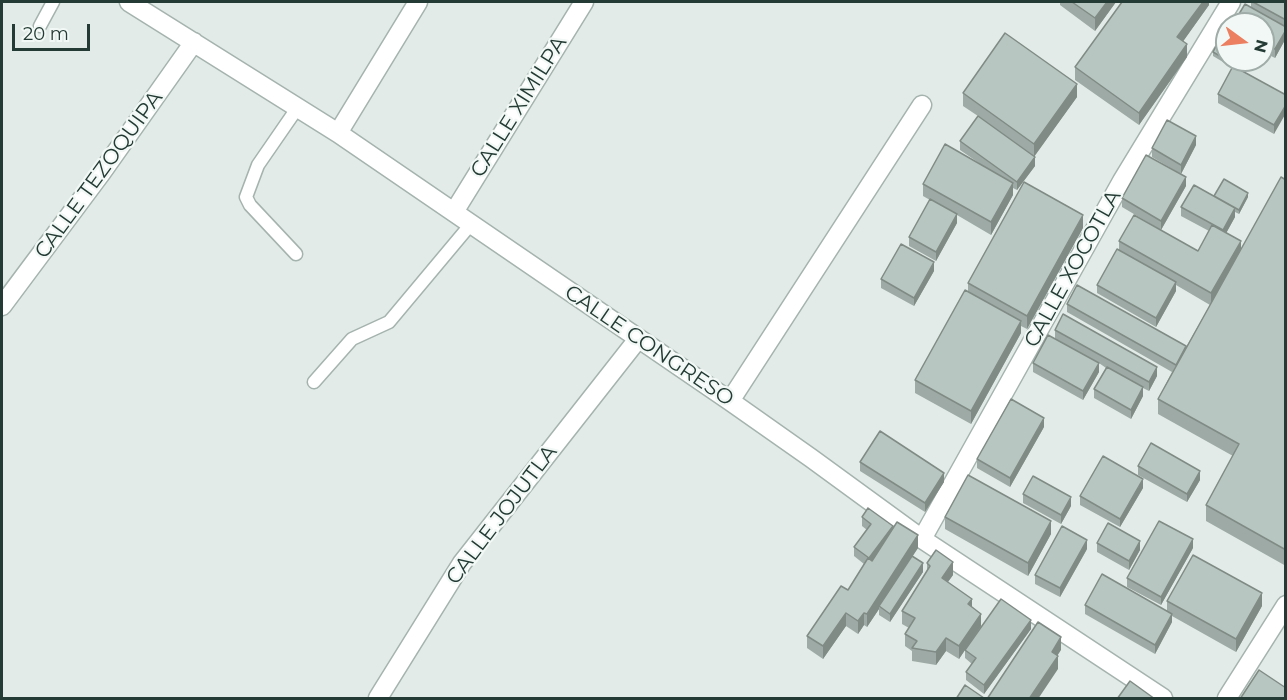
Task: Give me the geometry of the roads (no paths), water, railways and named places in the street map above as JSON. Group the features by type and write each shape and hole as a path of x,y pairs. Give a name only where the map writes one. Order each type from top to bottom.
{"street":[{"name":"CALLE CONGRESO","path":"129,2 338,133 730,401 922,539 1163,699"},
{"path":"338,133 418,2"},
{"name":"CALLE XIMILPA","path":"454,212 584,2"},
{"name":"CALLE XOCOTLA","path":"922,539 1122,181 1231,2"},
{"name":"CALLE TEZOQUIPA","path":"2,306 102,172 194,42"},
{"path":"730,401 922,105"},
{"name":"CALLE JOJUTLA","path":"378,699 462,563 638,339"},
{"path":"1227,699 1286,605"}],"lane":[{"path":"40,26 53,2"},
{"path":"296,254 250,205 246,197 258,165 298,107"},
{"path":"314,382 352,339 389,322 471,224"}]}
